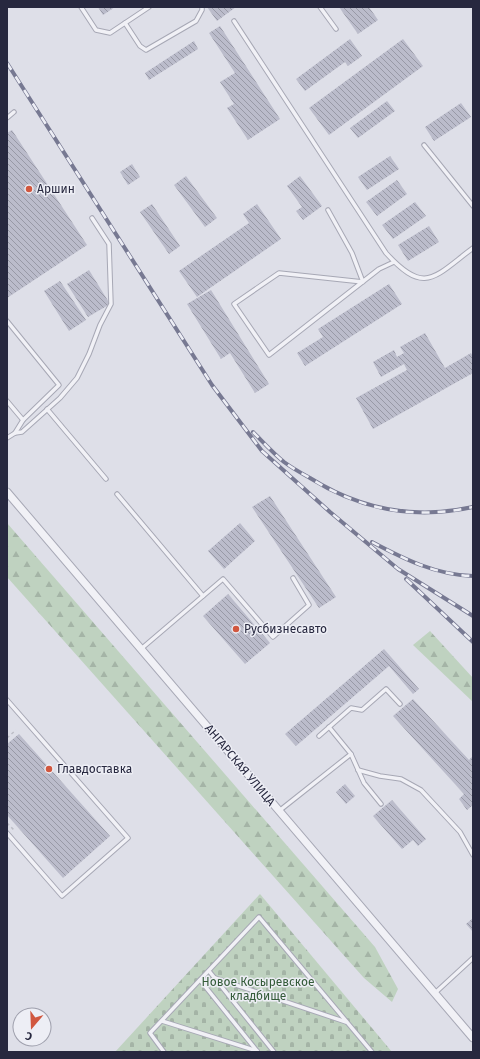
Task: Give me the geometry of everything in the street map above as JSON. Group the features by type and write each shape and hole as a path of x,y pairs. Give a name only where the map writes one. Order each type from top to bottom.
{"street":[{"name":"АНГАРСКАЯ УЛИЦА","path":"7,492 473,1038"}],"lane":[{"path":"81,7 96,30 110,33 149,7"},
{"path":"125,23 140,46 146,50 196,21 202,7"},
{"path":"320,7 336,29"},
{"path":"234,21 382,246 401,270 416,278 433,277 473,248"},
{"path":"7,118 14,112"},
{"path":"424,145 473,206"},
{"path":"328,210 352,253 363,282"},
{"path":"7,438 15,433 22,432 47,410 77,378 89,354 100,325 111,304 109,244 92,218"},
{"path":"363,282 280,273 234,304 269,355 363,282 379,269 394,262"},
{"path":"7,321 59,385 23,420 15,433"},
{"path":"7,401 23,420"},
{"path":"47,410 106,478"},
{"path":"117,494 203,596"},
{"path":"141,649 223,579 273,638 309,605 293,578"},
{"path":"319,736 351,708 362,710 386,689 400,704"},
{"path":"7,700 128,838 62,896 7,833"},
{"path":"329,727 350,754 364,782 381,804"},
{"path":"279,811 350,754"},
{"path":"358,770 380,776 401,779 421,790 460,832 473,855"},
{"path":"164,1052 150,1033 259,917 372,1052"},
{"path":"435,993 473,958"},
{"path":"209,970 274,1052"},
{"path":"215,978 347,1022"},
{"path":"200,980 257,1052"},
{"path":"162,1021 257,1052"}],"path":[{"path":"7,738 16,730"},
{"path":"7,822 15,832"}],"green space":[{"path":"7,523 375,947 398,989 392,1002 364,978 7,577"},
{"path":"430,631 473,678 473,702 413,645"},
{"name":"Новое Косыревское кладбище","path":"260,894 392,1052 115,1052"}],"building":[{"path":"98,7 115,7 103,15"},
{"path":"207,7 236,7 217,21"},
{"path":"339,7 369,7 378,20 358,34"},
{"path":"220,26 280,119 248,140 227,108 234,104 220,82 235,73 209,33"},
{"path":"350,39 362,56 348,66 345,62 305,91 296,79"},
{"path":"403,39 423,66 329,135 309,108"},
{"path":"194,41 198,49 149,80 145,73"},
{"path":"387,101 395,111 358,138 350,128"},
{"path":"461,103 471,117 434,141 425,127"},
{"name":"Аршин","path":"12,130 87,245 7,298 7,133"},
{"path":"390,156 399,169 367,190 358,177"},
{"path":"132,164 140,177 128,185 120,172"},
{"path":"186,176 217,218 205,227 174,185"},
{"path":"300,176 322,206 303,220 296,211 302,207 287,186"},
{"path":"397,180 407,194 377,216 366,202"},
{"path":"415,202 426,216 393,239 382,225"},
{"path":"152,204 180,246 169,254 140,212"},
{"path":"257,204 281,239 197,297 179,271 249,223 243,214"},
{"path":"429,226 439,242 408,261 398,245"},
{"path":"89,270 110,304 88,317 67,284"},
{"path":"60,281 86,320 69,331 44,291"},
{"path":"389,284 402,304 305,366 297,353 323,337 318,329"},
{"path":"211,290 269,384 255,393 230,353 221,359 187,304"},
{"path":"425,333 445,368 471,353 473,357 473,373 373,429 356,398 407,370 404,364 381,377 373,362 394,350 397,357 404,353 400,347"},
{"path":"270,496 336,597 319,608 252,507"},
{"path":"240,523 255,541 224,569 208,551"},
{"name":"Русбизнесавто","path":"228,594 270,643 245,664 203,616"},
{"path":"384,649 419,689 413,694 389,666 296,746 285,734"},
{"path":"413,699 469,760 473,756 473,805 467,810 459,799 464,794 393,716"},
{"path":"19,734 110,836 63,878 7,815 7,744"},
{"path":"345,784 355,796 346,804 336,792"},
{"path":"392,800 426,839 418,846 413,840 402,849 373,816"},
{"path":"473,918 473,932 466,924"}],"railway":[{"path":"7,63 212,385 262,451 330,512 398,569 473,616"},
{"path":"253,432 280,459 293,468 329,489 368,505 409,512 451,511 473,507"},
{"path":"372,542 421,565 446,573 473,576"},
{"path":"406,579 473,642"}],"place":[{"name":"Аршин","path":"29,189"},
{"name":"Русбизнесавто","path":"236,629"},
{"name":"Главдоставка","path":"49,769"}]}
